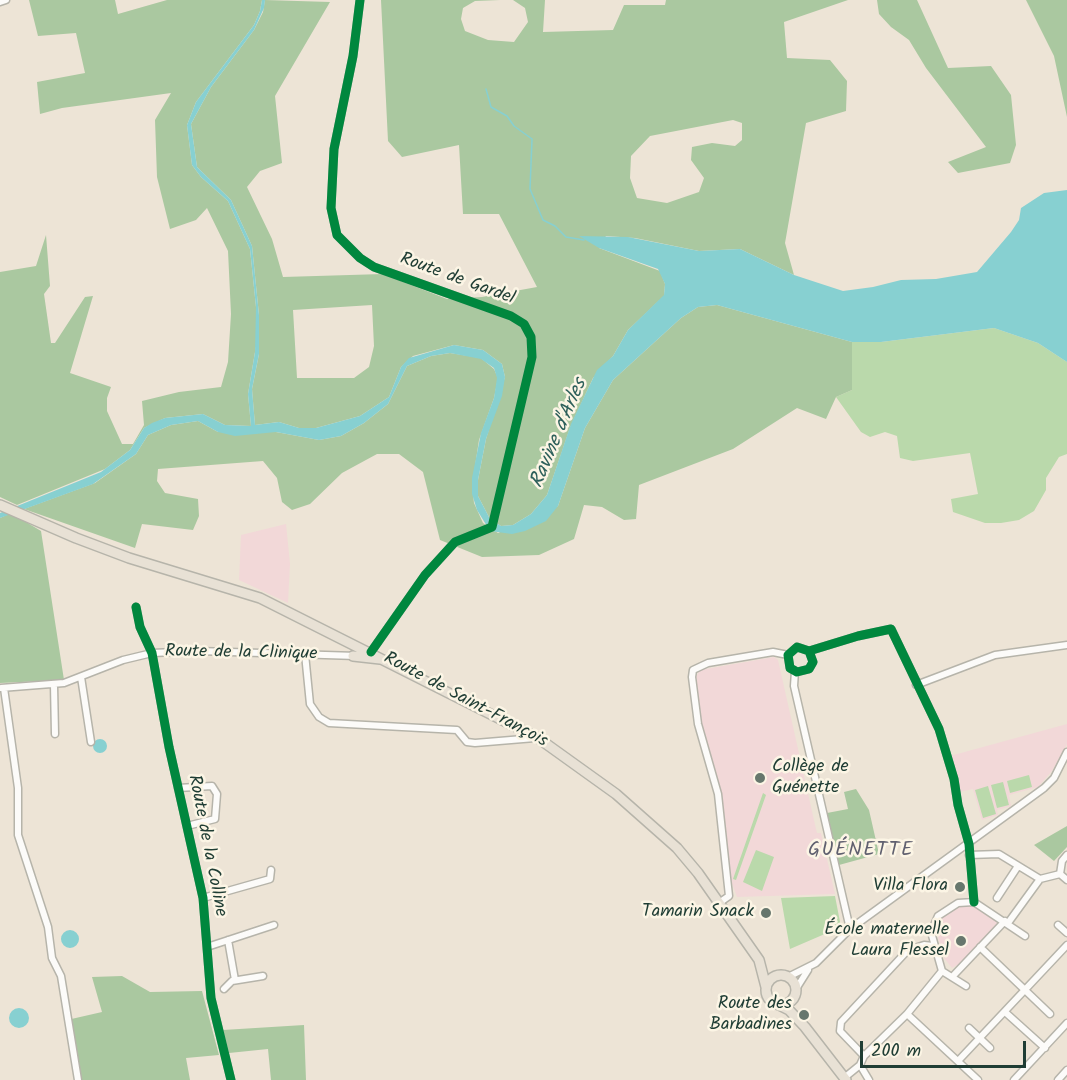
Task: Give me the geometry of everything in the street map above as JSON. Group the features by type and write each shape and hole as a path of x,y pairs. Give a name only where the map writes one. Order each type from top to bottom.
{"main road":[{"name":"Route de Saint-François","path":"0,505 129,558 260,598 538,738 578,765 653,825 684,856 759,960 766,987"},
{"path":"347,640 348,655 384,659"},
{"name":"Route de Saint-François","path":"759,960 784,976"},
{"path":"805,1027 794,994 784,976 771,979 766,987 770,1000 789,1010 845,1079"},
{"path":"779,1005 788,1003 794,994"}],"street":[{"path":"0,2 6,0"},
{"name":"Route de Gardel","path":"360,0 334,159 331,208 337,235 360,258 374,267 511,316 524,324 531,337 532,357 526,392 495,522 489,530 454,542 366,650"},
{"name":"Route de la Colline","path":"136,607 140,627 152,653 178,788 203,898 211,998 231,1080"},
{"path":"809,651 813,658 812,666 806,672 795,671 788,664 788,655 797,647 809,651 891,629 939,729 954,779 958,805 969,844 974,902"},
{"path":"916,685 995,655 1067,645"},
{"name":"Route de la Clinique","path":"2,688 54,685 123,660 152,653 198,651 348,655 366,650"},
{"path":"719,903 729,896 718,794 698,724 693,670 708,663 772,652 788,655"},
{"path":"305,654 310,704 319,717 329,723 457,730 467,742 476,743 538,738"},
{"path":"795,671 794,686 850,929"},
{"path":"81,677 91,742"},
{"path":"54,685 55,734"},
{"path":"2,688 19,798 16,823 19,842 46,921 52,958 61,976 78,1080"},
{"path":"794,994 810,967 850,929 1044,788 1054,778 1067,752"},
{"path":"178,788 212,786 217,794 215,819 187,826"},
{"path":"969,855 995,853 1040,879"},
{"path":"1060,874 1062,861 1067,855"},
{"path":"997,898 1018,866"},
{"path":"203,898 270,879 271,870"},
{"path":"953,976 1007,922 1040,879 1060,874"},
{"path":"1060,874 1067,880"},
{"path":"966,986 942,971 931,932 938,916 958,903 974,902 1025,936"},
{"path":"207,947 274,925"},
{"path":"1058,925 1067,933"},
{"path":"228,940 235,980"},
{"path":"864,1056 840,1031 841,1022 902,956 916,946 933,945"},
{"path":"958,1062 1067,945"},
{"path":"980,947 1050,1014"},
{"path":"784,976 810,967"},
{"path":"845,1079 860,1065 864,1056 907,1014 942,971"},
{"path":"224,989 235,980 263,976"},
{"path":"1005,1012 1045,1048"},
{"path":"907,1014 978,1080"},
{"path":"1014,1080 1067,1023"},
{"path":"969,1028 990,1048"},
{"path":"860,1065 865,1078"},
{"path":"1058,1080 1067,1070"}],"shaded area":[{"path":"286,524 290,564 288,603 239,580 241,535"},
{"name":"Collège de Guénette","path":"774,657 778,660 816,829 817,833 821,833 835,894 737,897 730,878 720,794 703,733 696,677 700,670"},
{"path":"1067,724 1067,744 1052,771 1038,787 1009,795 1011,806 997,810 998,815 982,820 973,789 959,792 950,756"},
{"name":"École maternelle Laura Flessel","path":"960,906 975,906 1001,922 959,967 957,965 952,968 944,958 936,930 937,922 945,914"}],"green space":[{"path":"29,0 115,0 118,14 167,0 262,0 254,25 196,102 187,125 192,165 201,177 228,201 250,249 256,307 256,346 248,394 251,426 225,425 203,414 165,418 144,428 130,450 105,469 17,505 0,497 0,272 36,266 46,235 50,286 44,294 51,343 55,343 85,297 93,296 70,373 111,387 107,398 107,411 122,444 133,444 144,425 142,401 179,392 221,387 228,362 231,314 228,251 207,208 196,220 170,229 157,177 155,120 171,93 62,108 40,114 37,82 85,73 76,33 38,36"},
{"path":"265,0 330,2 275,96 282,163 260,171 247,187 272,239 283,277 383,274 447,299 482,297 537,287 499,214 463,214 459,145 402,157 388,141 381,0 500,0 475,1 463,8 461,19 465,31 488,40 514,42 528,22 525,8 513,0 545,0 543,32 613,30 624,5 665,5 666,0 848,0 784,22 787,58 830,60 847,81 846,111 806,123 785,243 794,275 740,249 699,251 635,238 606,236 599,248 660,271 665,284 664,296 628,330 613,356 593,378 570,428 547,495 531,514 513,525 501,526 490,519 478,496 478,480 486,439 505,377 502,364 483,350 454,345 413,356 401,367 389,397 360,416 316,428 299,428 279,422 255,425 252,389 259,354 259,315 252,246 231,200 197,167 191,124 211,87 254,30 263,12","holes":["733,120 742,123 742,140 735,146 712,143 692,147 691,160 704,178 699,192 667,203 637,198 630,178 631,156 650,136","372,305 374,346 369,367 354,378 297,378 293,310"]},
{"path":"877,0 917,0 948,68 991,66 1011,95 1016,145 1010,163 958,173 948,162 986,147 926,68 909,40 891,27 879,14"},
{"path":"1026,0 1067,0 1067,117 1054,56"},
{"path":"717,305 852,342 852,390 836,397 826,419 797,408 733,449 639,485 636,519 624,520 602,507 584,505 574,539 539,555 482,557 440,540 423,472 399,454 377,454 342,473 310,504 292,510 282,502 277,478 263,461 158,469 157,481 165,493 198,499 199,516 193,530 142,524 135,548 24,509 95,483 136,454 148,435 171,425 198,421 218,432 276,432 319,440 341,436 364,423 388,404 407,366 431,356 450,353 481,358 494,369 498,378 494,398 479,440 472,486 474,503 483,523 498,533 558,506 585,428 613,380 681,318 698,307"},
{"path":"994,328 1038,343 1067,362 1067,454 1059,457 1046,478 1046,490 1034,511 1019,520 985,523 953,512 951,499 978,494 970,453 913,461 900,458 897,436 885,432 870,437 861,432 836,397 852,390 852,342 881,342"},
{"path":"11,513 41,531 64,680 0,683 0,518"},
{"path":"1029,775 1032,787 1010,793 1007,781"},
{"path":"1003,782 1009,805 997,808 991,785"},
{"path":"988,786 996,814 983,818 975,790"},
{"path":"856,789 869,810 879,854 839,865 827,813 848,809 844,792"},
{"path":"763,793 766,795 736,880 733,879"},
{"path":"1067,826 1067,847 1054,861 1034,845"},
{"path":"756,850 774,857 762,891 743,882"},
{"path":"835,896 841,927 790,949 781,898"},
{"path":"122,976 150,992 202,991 219,1055 186,1058 190,1080 81,1080 67,1020 102,1012 92,977"},
{"path":"304,1025 306,1080 271,1080 268,1049 229,1053 223,1030"}],"water":[{"path":"262,0 265,0 264,8 254,30 211,87 191,124 197,167 231,200 252,246 259,315 259,354 252,389 255,425 279,422 299,428 316,428 360,416 389,397 401,367 409,358 454,345 483,350 502,364 505,377 502,396 486,439 478,480 478,496 490,519 501,526 513,525 531,514 547,495 571,424 597,370 613,356 628,330 664,295 665,284 658,269 599,248 579,236 628,237 699,251 740,249 794,275 843,291 901,280 936,279 977,272 1011,232 1019,220 1021,208 1044,193 1067,190 1067,362 1038,343 994,328 881,342 852,342 717,305 698,307 681,318 613,380 585,428 558,506 546,521 525,531 512,534 490,531 477,510 472,494 472,478 481,433 494,398 497,378 494,368 481,359 450,353 431,356 407,366 388,404 364,423 341,436 319,440 276,432 235,436 218,432 198,421 171,425 148,435 136,454 93,484 0,518 0,513 101,472 130,450 144,428 165,418 203,414 225,425 251,426 248,394 255,352 256,307 250,249 228,201 201,177 192,165 187,125 196,102 254,25"},
{"path":"100,739 105,741 107,746 105,751 100,753 95,751 93,746 95,741"},
{"path":"70,930 76,933 79,939 76,945 70,948 64,945 61,939 64,933"},
{"path":"19,1008 26,1011 29,1018 26,1025 19,1028 12,1025 9,1018 12,1011"}],"waterway":[{"path":"486,89 491,107 507,116 514,126 532,139 530,189 543,220 555,226 566,237 584,240"}],"cycle path":[{"path":"360,0 353,56 334,149 331,208 337,235 360,258 374,267 511,316 524,324 531,337 532,357 492,527 455,542 425,575 371,652"},
{"path":"136,607 140,627 152,653 169,747 203,898 211,998 231,1080"},
{"path":"809,651 813,662 809,669 797,672 790,668 788,655 797,647 809,651 891,629 939,729 954,779 958,805 969,844 974,902"}],"place":[{"name":"Collège de Guénette","path":"760,778"},
{"name":"Villa Flora","path":"960,887"},
{"name":"Tamarin Snack","path":"766,913"},
{"name":"École maternelle Laura Flessel","path":"961,941"},
{"name":"Route des Barbadines","path":"804,1015"}],"district":[{"name":"GUÉNETTE","path":"861,852"}],"water label":[{"name":"Ravine d'Arles","path":"560,434"}]}
